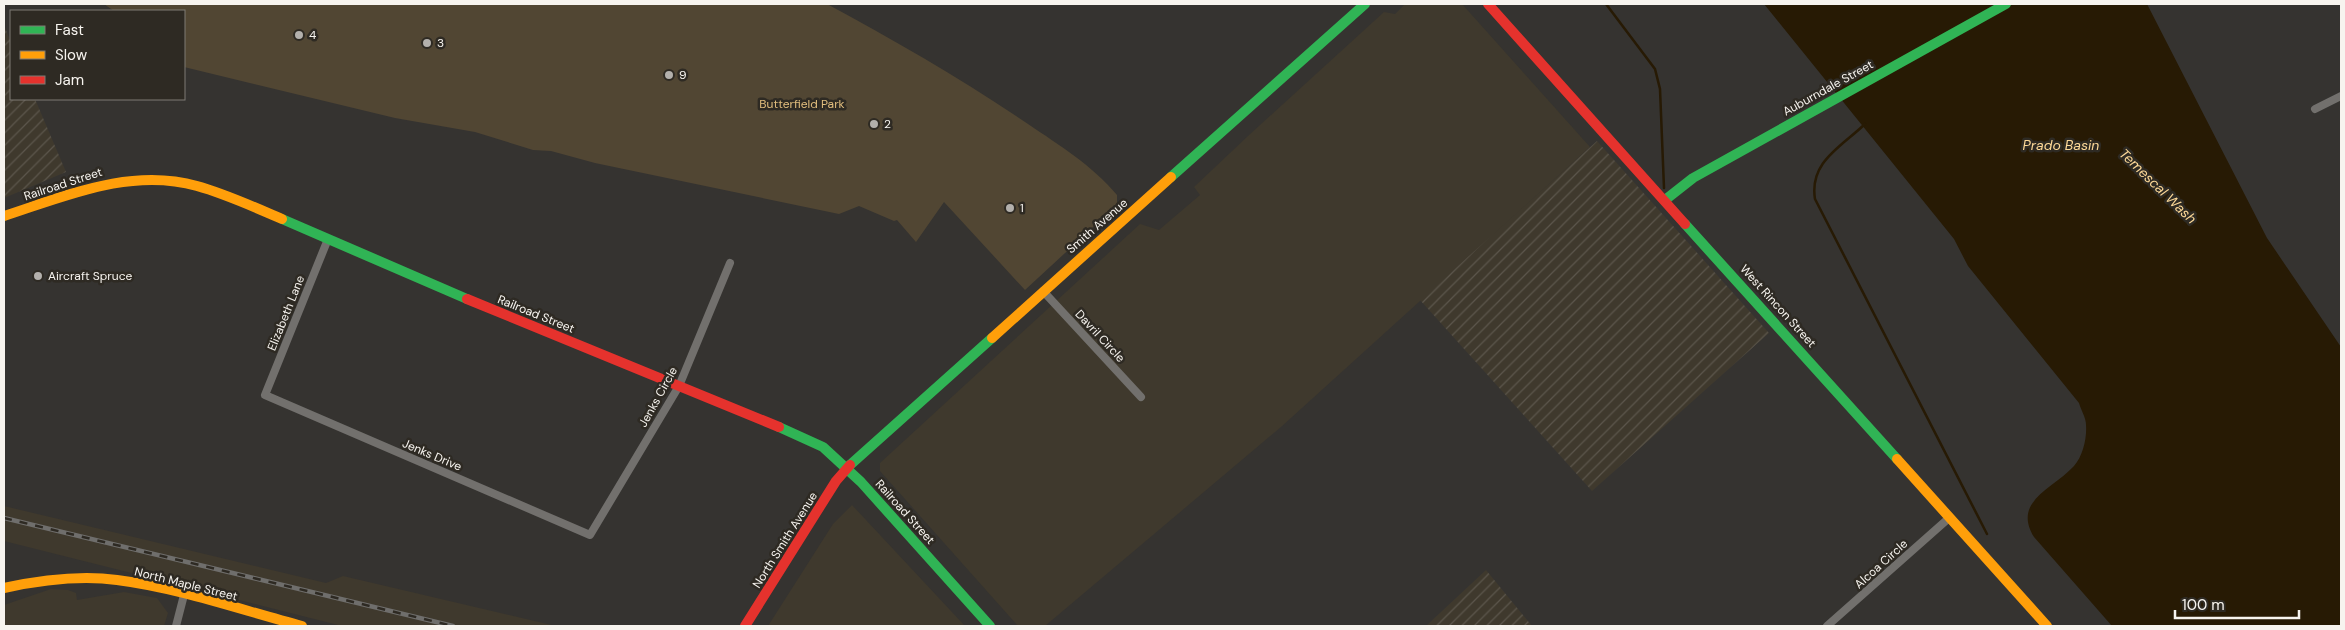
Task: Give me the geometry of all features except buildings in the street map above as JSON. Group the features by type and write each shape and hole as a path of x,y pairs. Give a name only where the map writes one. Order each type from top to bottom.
{"main road":[{"name":"Smith Avenue","path":"848,469 861,454 1365,4"},
{"name":"West Rincon Street","path":"1488,4 2047,626"},
{"name":"Auburndale Street","path":"1665,200 1693,178 2006,4"},
{"name":"Railroad Street","path":"4,216 106,183 142,178 188,182 210,189 804,437 827,451 848,469 990,626"},
{"name":"North Smith Avenue","path":"745,626 836,481 848,469"},
{"name":"North Maple Street","path":"4,588 40,581 116,580 184,595 302,626"}],"street":[{"path":"2315,109 2341,96"},
{"name":"Elizabeth Lane","path":"265,396 328,239"},
{"name":"Jenks Circle","path":"590,535 679,386 730,262"},
{"name":"Davril Circle","path":"1043,291 1141,397"},
{"name":"Jenks Drive","path":"265,396 590,535"},
{"name":"Alcoa Circle","path":"1827,626 1950,518"},
{"path":"176,626 184,595"}],"shaded area":[{"path":"1405,4 1462,4 1590,147 1281,427 1045,626 1018,626 880,471 880,463 1140,224 1159,230 1200,195 1194,187 1248,136 1384,12 1395,14"},
{"path":"4,25 10,40 10,100 35,100 66,172 4,198"},
{"path":"1597,141 1769,333 1592,491 1420,300"},
{"path":"852,505 965,626 768,626 833,524"},
{"path":"4,506 326,583 343,576 556,626 342,626 4,541"},
{"path":"1486,570 1532,626 1426,626"},
{"path":"51,589 68,590 76,593 77,600 124,592 157,598 168,613 164,626 4,626 4,605"}],"green space":[{"name":"Butterfield Park","path":"104,4 827,4 954,76 1063,148 1108,184 1117,195 1117,205 1025,290 944,202 916,242 897,220 894,221 859,206 839,214 595,163 551,151 533,150 475,132 395,118 185,67 185,10 113,10"}],"water":[{"name":"Prado Basin","path":"1764,4 2147,4 2267,238 2341,347 2341,626 2112,626 2034,537 2029,525 2028,514 2031,505 2046,489 2074,466 2082,452 2086,425 2079,403 1968,266 1954,239"}],"waterway":[{"path":"1606,4 1655,69 1660,89 1664,188"},
{"path":"1865,124 1837,148 1822,165 1814,186 1815,199 1987,534"}],"railway":[{"path":"4,518 453,626"}],"traffic: fast":[{"path":"1171,177 1365,4"},
{"path":"1665,200 1693,178 2006,4"},
{"path":"282,219 467,299"},
{"path":"1685,224 1897,459"},
{"path":"850,465 992,338"},
{"path":"779,427 823,447 861,482 990,626"}],"traffic: slow":[{"path":"992,338 1171,177"},
{"path":"4,216 99,186 148,180 172,181 208,189 282,219"},
{"path":"1897,459 2047,626"},
{"path":"4,588 61,579 117,580 164,588 302,626"}],"traffic: jam":[{"path":"1488,4 1685,224"},
{"path":"467,299 779,427"},
{"path":"745,626 836,481 850,465"}],"place":[{"name":"4","path":"299,35"},
{"name":"3","path":"427,43"},
{"name":"9","path":"669,75"},
{"name":"2","path":"874,124"},
{"name":"1","path":"1010,208"},
{"name":"Aircraft Spruce","path":"38,276"}],"water label":[{"name":"Temescal Wash","path":"2158,186"}]}
